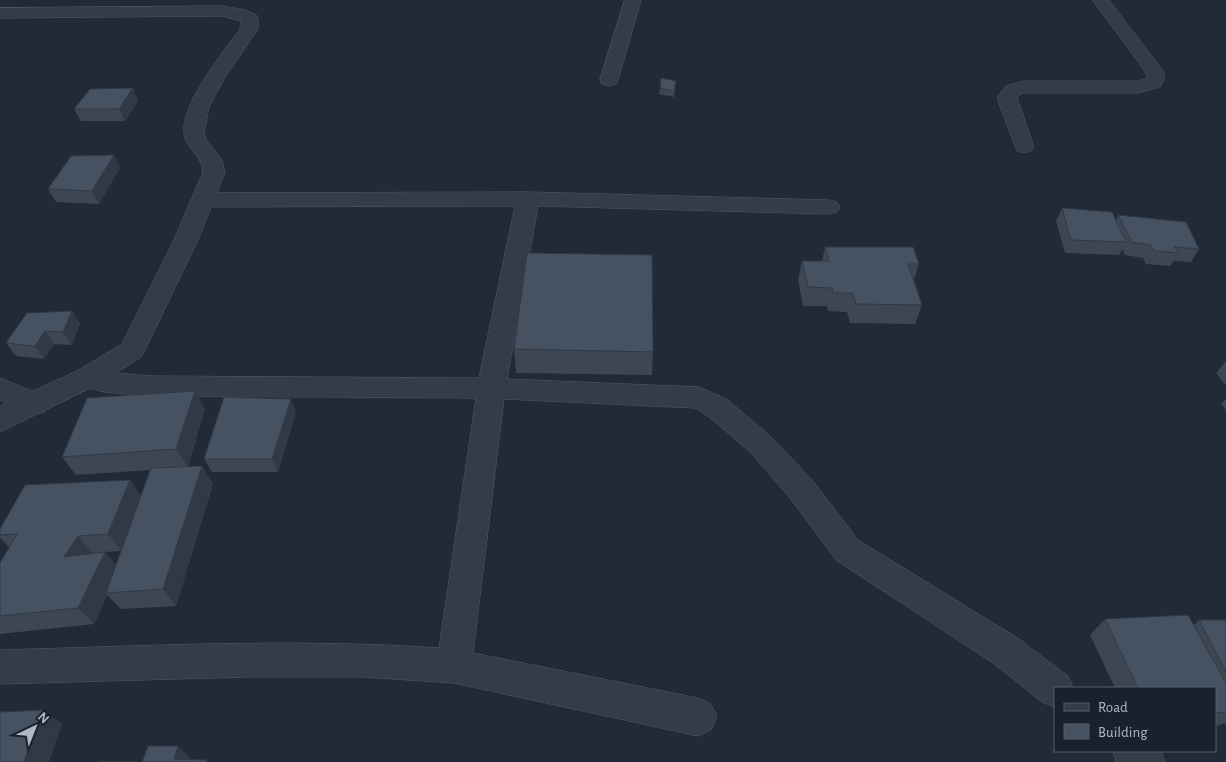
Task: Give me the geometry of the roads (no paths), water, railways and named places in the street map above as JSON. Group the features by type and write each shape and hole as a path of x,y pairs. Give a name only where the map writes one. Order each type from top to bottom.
{"street":[{"path":"609,80 632,0"},
{"path":"1024,147 1007,98 1010,92 1017,88 1028,86 1138,87 1153,83 1156,77 1153,70 1101,0"},
{"path":"0,13 200,10 239,14 250,19 249,29 200,105 194,132 196,139 214,164 214,172 186,240 132,350 87,378 0,421"},
{"path":"202,200 528,199 829,207"},
{"path":"454,666 491,388 528,199"},
{"path":"87,378 104,382 151,386 491,388 605,395 700,398 718,408 760,444 802,490 847,550 1006,651 1054,688"},
{"path":"0,388 34,404"},
{"path":"0,666 247,660 364,660 454,666 698,717"},
{"path":"1133,752 1146,762"}]}
